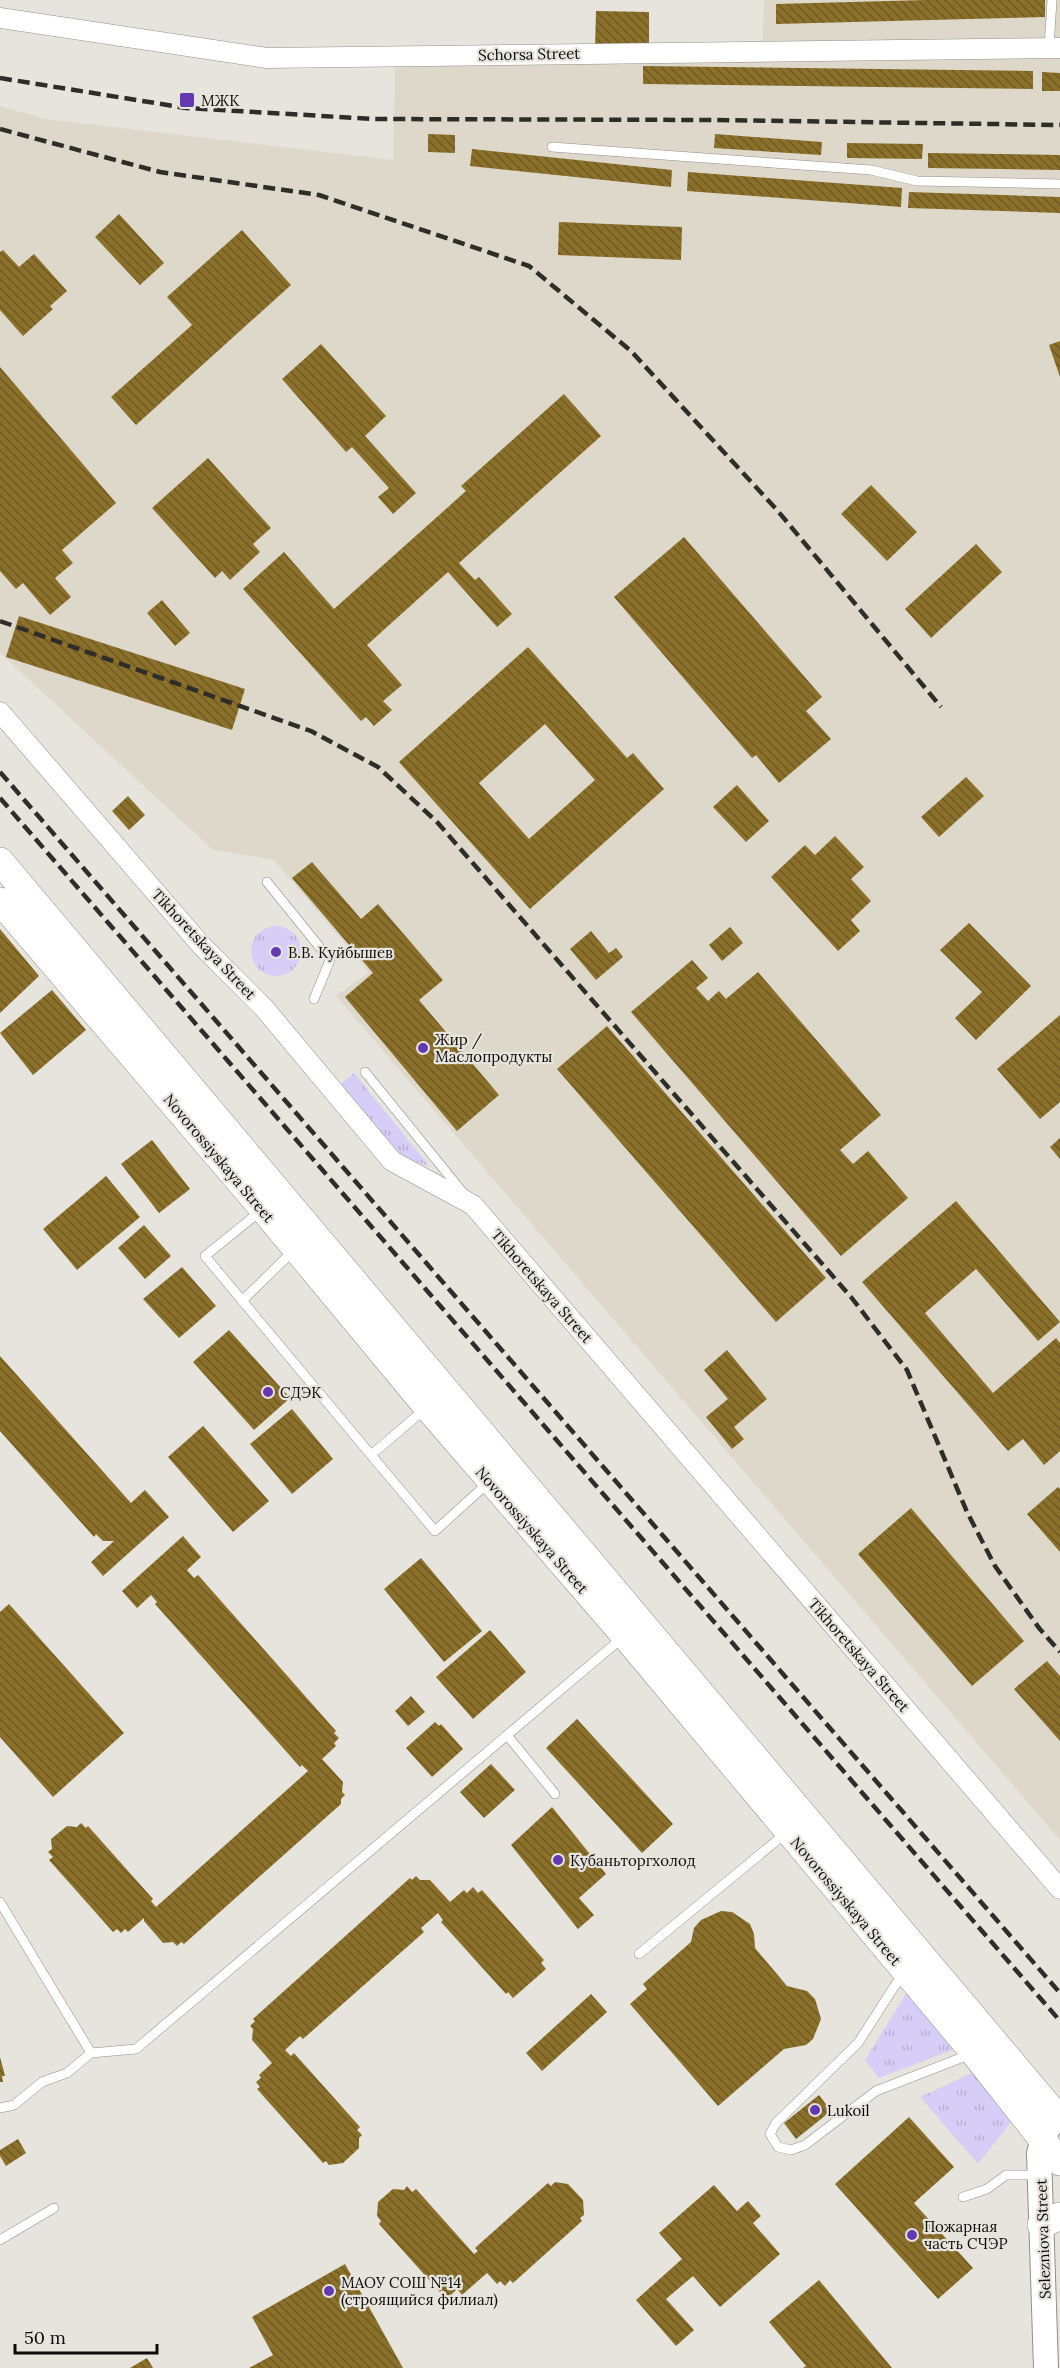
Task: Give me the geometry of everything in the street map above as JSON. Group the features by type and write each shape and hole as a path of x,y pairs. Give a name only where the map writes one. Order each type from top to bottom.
{"main road":[{"name":"Novorossiyskaya Street","path":"0,861 437,1399 1058,2117"},
{"name":"Novorossiyskaya Street","path":"1,905 296,1249 437,1399 490,1481 633,1628 788,1831 974,2053 1042,2140 1050,2169"}],"street":[{"name":"Schorsa Street","path":"0,18 267,58 1055,48"},
{"name":"Tikhoretskaya Street","path":"0,712 201,945 264,1008 392,1161 473,1205 1060,1889"},
{"path":"1042,2140 1058,2117"},
{"name":"Selezniova Street","path":"1046,2368 1051,2221 1050,2169"}],"lane":[{"path":"1052,0 1055,48"},
{"path":"552,147 871,170 917,181 1060,184"},
{"path":"267,882 330,960 314,999"},
{"path":"365,1072 473,1205"},
{"path":"263,1209 205,1256 371,1455 435,1531 490,1481"},
{"path":"242,1300 296,1249"},
{"path":"371,1455 437,1399"},
{"path":"0,2108 20,2101 42,2082 67,2073 91,2053 136,2049 633,1628"},
{"path":"507,1735 555,1794"},
{"path":"639,1954 788,1831"},
{"path":"0,1902 91,2053"},
{"path":"905,1971 858,2043 776,2123 770,2134 778,2148 791,2150 805,2145 876,2091 974,2053"},
{"path":"963,2197 987,2189 1006,2175 1050,2169"},
{"path":"0,2240 54,2208"}],"shaded area":[{"path":"764,0 1060,0 1060,1840 336,996 369,972 274,860 213,850 0,653 0,106 45,119 393,160 395,66 762,60"}],"green space":[{"path":"276,926 294,933 301,951 294,969 276,976 258,969 251,951 258,933"},
{"path":"354,1073 429,1166 404,1158 370,1121 341,1084"},
{"path":"909,1989 957,2048 879,2078 865,2060"},
{"path":"976,2071 1014,2118 978,2164 920,2097"}],"building":[{"path":"1045,0 1045,17 776,24 776,4"},
{"path":"596,11 649,12 649,47 595,47"},
{"path":"643,66 1033,71 1033,89 643,84"},
{"path":"1042,72 1060,73 1060,91 1042,91"},
{"path":"428,134 455,135 455,153 428,152"},
{"path":"715,134 822,142 821,155 714,148"},
{"path":"847,143 923,144 922,159 847,158"},
{"path":"472,149 672,170 671,187 470,166"},
{"path":"928,153 1060,155 1060,170 928,168"},
{"path":"688,172 902,188 901,207 687,191"},
{"path":"909,192 1060,197 1060,213 908,208"},
{"path":"119,214 164,263 140,285 95,237"},
{"path":"559,222 682,227 681,260 558,255"},
{"path":"242,230 291,285 136,425 111,397 192,325 167,297"},
{"path":"3,250 19,267 34,254 67,291 50,306 53,309 23,336 0,310 0,252"},
{"path":"1060,341 1060,377 1049,345"},
{"path":"321,344 386,416 365,436 416,493 393,514 378,497 389,488 352,447 346,452 282,379"},
{"path":"0,367 116,503 62,550 73,563 55,578 71,597 50,615 23,583 16,589 0,571"},
{"path":"564,394 601,436 459,563 475,580 479,577 512,614 497,627 448,572 367,645 402,685 383,701 392,710 374,726 366,717 361,721 243,589 284,552 334,609 466,491 461,486"},
{"path":"208,458 271,528 253,544 260,552 230,580 222,571 215,578 152,508"},
{"path":"871,485 917,532 887,561 841,514"},
{"path":"684,537 822,697 806,711 831,739 779,783 756,755 752,758 614,597"},
{"path":"976,544 1002,572 931,638 905,609"},
{"path":"162,600 190,633 175,646 147,613"},
{"path":"19,616 245,689 232,730 6,657"},
{"path":"528,647 627,758 633,753 664,789 530,909 399,762","holes":["545,724 595,780 529,839 479,783"]},
{"path":"966,777 984,796 939,837 921,817"},
{"path":"737,785 769,821 746,842 713,807"},
{"path":"128,796 145,815 129,830 112,811"},
{"path":"835,836 864,867 851,879 871,901 851,920 860,931 838,951 771,877 805,845 815,855"},
{"name":"Жир / Маслопродукты","path":"312,862 361,919 378,904 443,980 419,1000 499,1095 457,1131 345,997 373,973 292,878"},
{"path":"969,923 1031,986 976,1040 955,1018 982,992 940,950"},
{"path":"730,927 743,943 722,961 709,945"},
{"path":"0,929 39,976 0,1013"},
{"path":"591,931 609,953 616,948 623,957 596,980 570,949"},
{"path":"692,960 708,978 696,988 708,1001 719,991 726,999 758,972 881,1115 840,1150 853,1164 868,1151 908,1198 841,1256 631,1012"},
{"path":"52,990 86,1030 33,1075 0,1033"},
{"path":"1060,1015 1060,1102 1040,1119 997,1069"},
{"path":"607,1026 826,1278 776,1322 557,1069"},
{"path":"1060,1138 1060,1159 1050,1147"},
{"path":"152,1140 190,1189 159,1213 121,1164"},
{"path":"106,1176 140,1217 77,1270 43,1229"},
{"path":"956,1201 1060,1322 1038,1341 976,1269 925,1313 993,1393 1056,1338 1060,1343 1060,1451 1044,1465 1023,1439 1008,1451 862,1282"},
{"path":"144,1225 171,1256 145,1279 118,1248"},
{"path":"182,1267 216,1306 179,1338 143,1299"},
{"path":"229,1330 290,1398 254,1430 193,1362"},
{"path":"727,1350 767,1399 734,1427 744,1439 732,1449 706,1417 728,1399 704,1370"},
{"path":"0,1356 131,1503 145,1490 169,1517 103,1576 91,1562 114,1541 103,1541 96,1534 94,1537 0,1431"},
{"path":"292,1409 333,1459 292,1494 250,1444"},
{"path":"203,1426 269,1501 233,1532 168,1457"},
{"path":"1058,1487 1060,1489 1060,1552 1027,1514"},
{"path":"911,1508 1024,1641 972,1686 858,1554"},
{"path":"183,1536 201,1557 187,1570 194,1578 198,1575 336,1731 334,1733 339,1738 334,1743 336,1746 322,1759 343,1782 342,1792 345,1795 341,1799 341,1804 184,1944 181,1942 177,1946 173,1942 163,1943 144,1921 144,1918 128,1932 125,1929 121,1933 117,1929 113,1932 49,1860 53,1857 48,1852 52,1849 51,1839 67,1826 77,1827 81,1823 86,1828 88,1826 153,1899 151,1901 156,1907 308,1771 302,1765 300,1767 155,1604 157,1602 151,1595 137,1608 122,1591"},
{"path":"421,1558 482,1631 444,1662 384,1589"},
{"path":"9,1604 124,1733 53,1797 0,1737 0,1612"},
{"path":"490,1630 526,1672 473,1719 436,1677"},
{"path":"1047,1661 1060,1676 1060,1741 1014,1689"},
{"path":"411,1696 425,1712 408,1726 395,1711"},
{"path":"577,1719 673,1824 642,1853 546,1748"},
{"path":"435,1722 439,1726 441,1724 463,1749 432,1777 406,1748"},
{"path":"491,1764 515,1790 484,1818 460,1792"},
{"name":"Кубаньторгхолод","path":"552,1807 606,1874 579,1898 594,1915 578,1929 511,1845"},
{"path":"416,1876 420,1880 430,1880 450,1902 464,1890 467,1893 473,1887 478,1893 482,1890 544,1960 541,1963 546,1969 513,1998 508,1992 506,1994 441,1922 443,1920 438,1913 421,1928 424,1932 303,2039 300,2036 285,2050 291,2056 294,2053 360,2127 357,2130 362,2135 359,2138 359,2148 343,2163 329,2165 326,2161 323,2163 257,2089 260,2087 256,2082 261,2078 259,2075 272,2063 252,2040 253,2029 250,2026 255,2021 253,2019 410,1878 412,1880"},
{"path":"721,1911 732,1912 750,1924 754,1934 755,1948 787,1986 807,1991 815,1999 821,2019 813,2039 806,2045 784,2049 718,2106 630,2004 647,1989 643,1984 691,1942 694,1928 701,1920"},
{"path":"591,1994 607,2012 542,2071 526,2053"},
{"path":"0,2057 5,2076 2,2076 3,2082 0,2082"},
{"path":"819,2095 831,2111 796,2139 784,2123"},
{"name":"Пожарная часть СЧЭР","path":"909,2117 954,2167 914,2203 973,2268 938,2299 835,2184"},
{"path":"18,2139 26,2153 6,2166 0,2156 0,2150"},
{"path":"555,2182 568,2184 583,2200 584,2215 580,2218 582,2221 513,2283 510,2280 505,2286 500,2281 497,2284 487,2273 462,2295 457,2289 449,2297 442,2290 440,2292 379,2224 381,2221 377,2216 378,2202 393,2189 404,2190 407,2186 412,2192 416,2189 474,2254 478,2251 475,2248 548,2183 551,2186"},
{"path":"714,2185 737,2211 748,2201 761,2216 753,2223 780,2254 720,2307 693,2276 666,2299 694,2330 676,2346 636,2300 682,2259 659,2233"},
{"name":"МАОУ СОШ №14 (строящийся филиал)","path":"345,2264 403,2368 249,2368 273,2355 252,2317"},
{"path":"819,2280 892,2368 803,2368 806,2366 769,2322"},
{"path":"147,2358 153,2368 130,2368"}],"railway":[{"path":"0,78 186,108 374,119 715,120 1060,125"},
{"path":"0,129 160,172 319,195 529,266 631,351 777,510 941,707"},
{"path":"0,621 311,731 378,767 437,822 851,1297 907,1370 967,1512 995,1566 1039,1628 1060,1652"},
{"path":"0,772 1060,1993"},
{"path":"0,798 1060,2021"}],"place":[{"name":"МЖК","path":"187,100"},
{"name":"В.В. Куйбышев","path":"276,952"},
{"name":"Жир / Маслопродукты","path":"423,1048"},
{"name":"СДЭК","path":"268,1392"},
{"name":"Кубаньторгхолод","path":"558,1860"},
{"name":"Lukoil","path":"815,2110"},
{"name":"Пожарная часть СЧЭР","path":"912,2235"},
{"name":"МАОУ СОШ №14 (строящийся филиал)","path":"329,2291"}]}
